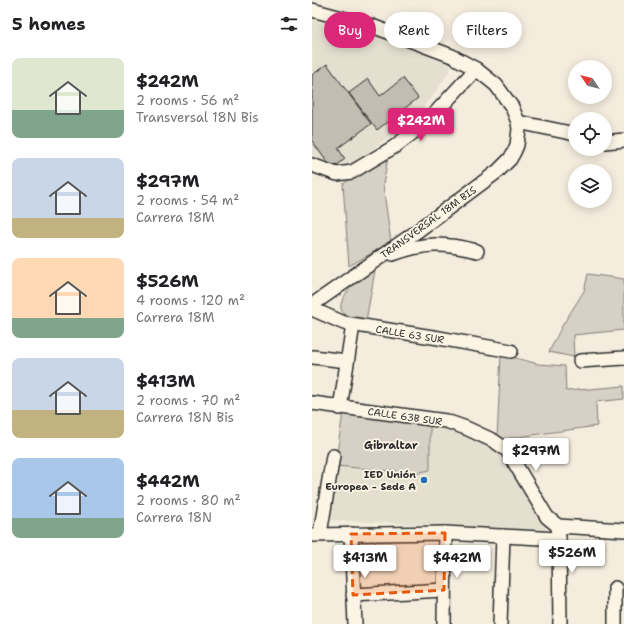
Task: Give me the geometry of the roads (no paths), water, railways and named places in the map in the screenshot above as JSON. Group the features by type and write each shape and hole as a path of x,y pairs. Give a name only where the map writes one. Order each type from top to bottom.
{"street":[{"path":"312,10 372,26 452,56 476,69 496,85 512,107 518,122 568,133"},
{"path":"312,165 332,173 342,174 352,172 394,147 428,121 476,69"},
{"name":"TRANSVERSAL 18M BIS","path":"312,306 422,228 504,165 510,159 517,145 519,129 518,122"},
{"path":"612,141 624,140"},
{"path":"369,265 402,250 422,245 455,245 477,251"},
{"name":"CALLE 63 SUR","path":"312,309 353,325 511,351"},
{"path":"340,408 353,325"},
{"path":"313,357 347,361"},
{"path":"580,361 624,358"},
{"name":"CALLE 63B SUR","path":"312,403 340,408 446,421 466,428 494,441 507,450 547,517 559,533"},
{"path":"333,456 316,534 445,533 503,536 624,530"},
{"path":"444,624 445,533"},
{"path":"559,533 560,624"},
{"path":"351,534 355,624"},
{"path":"500,624 503,536"},
{"path":"615,588 615,624"},
{"path":"354,594 444,590"}],"place":[{"name":"IED Unión Europea - Sede A","path":"424,480"}],"district":[{"name":"Gibraltar","path":"391,445"}]}
